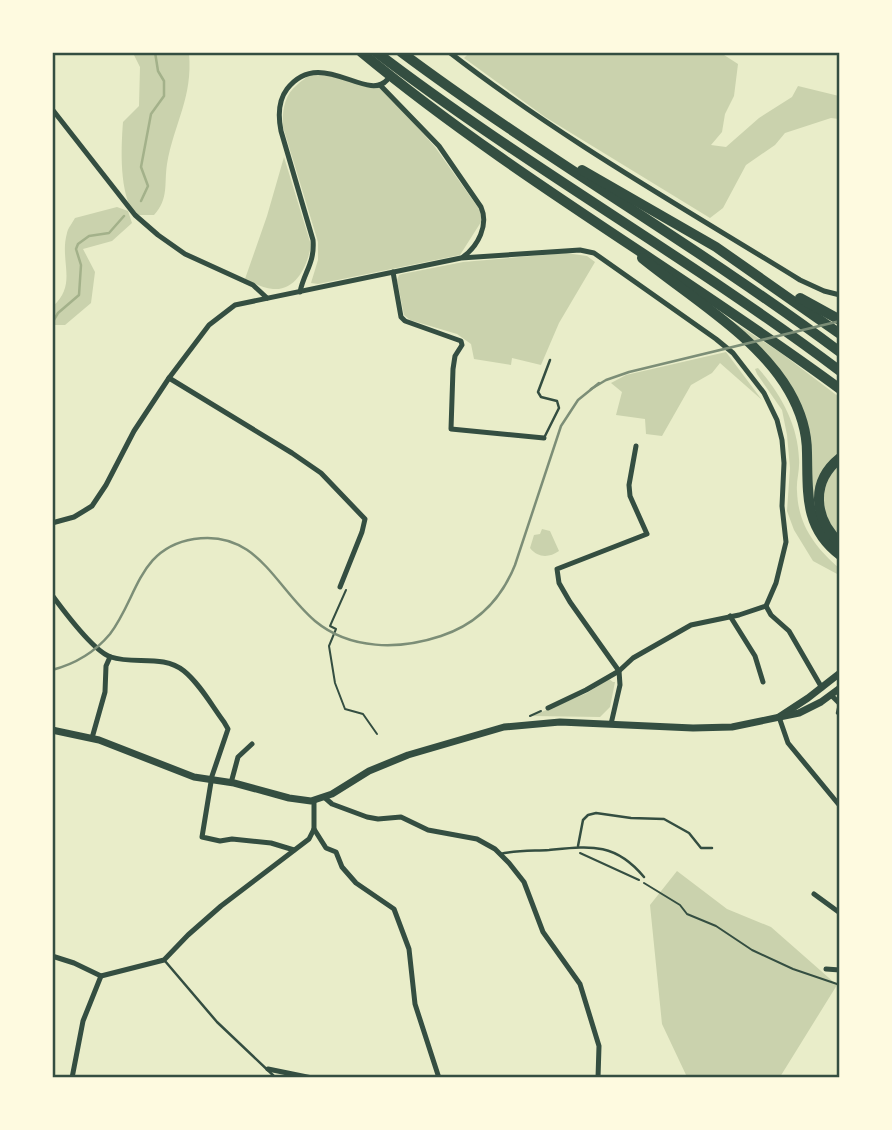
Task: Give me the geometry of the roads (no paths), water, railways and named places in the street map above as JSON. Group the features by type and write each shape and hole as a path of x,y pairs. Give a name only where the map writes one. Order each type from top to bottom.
{"highway":[{"path":"361,52 484,147 751,325 839,389"},
{"path":"376,52 484,130 719,286 839,371"},
{"path":"401,52 500,122 745,285 839,352"},
{"path":"500,122 839,320"},
{"path":"612,234 735,332 769,364 789,390 802,419 805,434 810,516 820,536 839,555"},
{"path":"716,247 839,334"},
{"path":"839,458 823,478 818,499 822,521 839,543"}],"main road":[{"path":"779,717 839,673"},
{"path":"822,688 831,695"},
{"path":"52,730 92,738 190,776 231,783 289,799 314,801 381,765 489,730 550,722 709,728 755,723 799,713 839,688"}],"street":[{"path":"449,52 565,136 800,280 839,295"},
{"path":"300,292 311,265 313,240 281,131 279,113 282,97 296,80 317,72 331,73 369,86 381,86 387,80"},
{"path":"381,86 439,146 485,214 482,234 461,258"},
{"path":"52,110 142,222 185,254 253,285 267,298"},
{"path":"52,523 74,517 92,506 134,431 169,378 209,325 235,305 461,258 580,250 594,253 689,318 733,353 768,400 777,419 783,448 782,506 786,542 776,583 766,606 691,625 633,658 619,671 548,708"},
{"path":"393,272 401,317 405,321 461,341 453,369 451,429 544,438"},
{"path":"169,378 321,473 365,519 340,587"},
{"path":"611,724 620,685 619,671 570,602 559,583 557,569 647,534 630,496 629,485 636,446"},
{"path":"52,595 66,615 94,645 110,657 165,662 185,672 228,729 211,780 202,837 220,841 232,839 271,843 294,850"},
{"path":"766,606 792,636 822,688"},
{"path":"730,617 755,656 762,682"},
{"path":"92,738 105,692 106,666 110,657"},
{"path":"831,695 839,704"},
{"path":"779,717 788,743 839,806"},
{"path":"231,783 238,757 252,744"},
{"path":"324,797 332,804 367,817 401,817 428,830 477,839 500,854 521,877 543,932 580,984 599,1046 598,1077"},
{"path":"52,956 74,962 101,976 164,960 221,906 309,839 314,828 314,801"},
{"path":"314,828 326,848 335,852 342,867 356,883 394,909 409,949 415,1004 439,1077"},
{"path":"814,894 839,913"},
{"path":"826,969 839,970"},
{"path":"72,1077 83,1021 101,976"},
{"path":"268,1069 312,1077"}],"lane":[{"path":"544,438 559,408 557,401 541,397 538,392 550,360"},
{"path":"839,704 839,716"},
{"path":"578,846 583,820 596,813 664,819 688,833 701,848 712,848"},
{"path":"500,854 578,846 597,847 630,862 644,877"},
{"path":"164,960 217,1021 276,1077"}],"waterway":[{"path":"141,201 148,186 141,167 151,114 164,96 164,81 158,71 155,52"},
{"path":"52,323 58,313 79,295 81,265 76,249 78,244 89,236 109,233 124,216"}],"railway":[{"path":"591,389 629,372 840,321"},
{"path":"52,670 77,661 98,646 119,620 150,563 161,552 175,544 194,539 216,538 234,543 249,552 315,621 344,638 375,645 409,644 441,636 466,625 486,609 503,589 515,565 561,426 578,400 599,383"}]}
